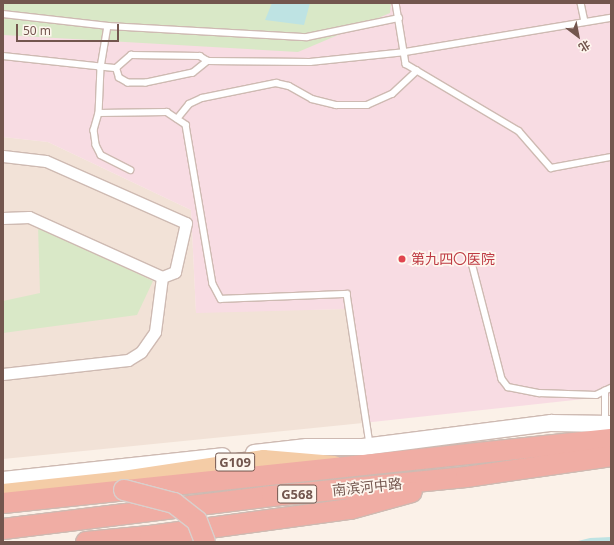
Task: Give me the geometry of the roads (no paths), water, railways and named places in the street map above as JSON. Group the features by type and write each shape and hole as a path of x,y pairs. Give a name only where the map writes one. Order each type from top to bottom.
{"highway":[{"name":"南滨河中路","path":"3,503 123,485 348,466 609,429"},
{"name":"南滨河中路","path":"3,529 272,496 466,477 611,456"},
{"path":"86,542 150,536 350,509 466,477"},
{"path":"123,485 174,503 197,521 205,542"}],"main road":[{"path":"3,492 123,485"}],"street":[{"path":"3,156 46,161 186,223 175,272 162,277 29,218 3,218"},
{"path":"3,374 128,360 141,352 155,332 162,277"},
{"path":"3,480 307,447 370,446 551,423 609,429"}],"lane":[{"path":"396,3 406,64 519,131 552,168 611,157"},
{"path":"581,3 585,22"},
{"path":"3,14 108,26 307,37 399,18"},
{"path":"116,68 119,78 128,83 146,83 193,73 208,62 310,62 404,52 611,18"},
{"path":"108,26 101,68 99,112 94,130 96,145 101,155 130,170"},
{"path":"3,56 101,68 116,68 132,55 200,56 208,62"},
{"path":"177,118 189,104 202,98 276,82 289,86 312,99 336,105 366,105 392,94 417,71"},
{"path":"99,112 167,112 186,125 213,284 221,299 347,294 370,446"},
{"path":"472,263 502,379 508,387 539,393 596,395 608,389 609,429"}],"water":[{"path":"272,3 310,3 304,25 265,20"},
{"path":"611,537 611,542 574,542 590,538"}],"place":[{"name":"第九四〇医院","path":"402,259"}]}
